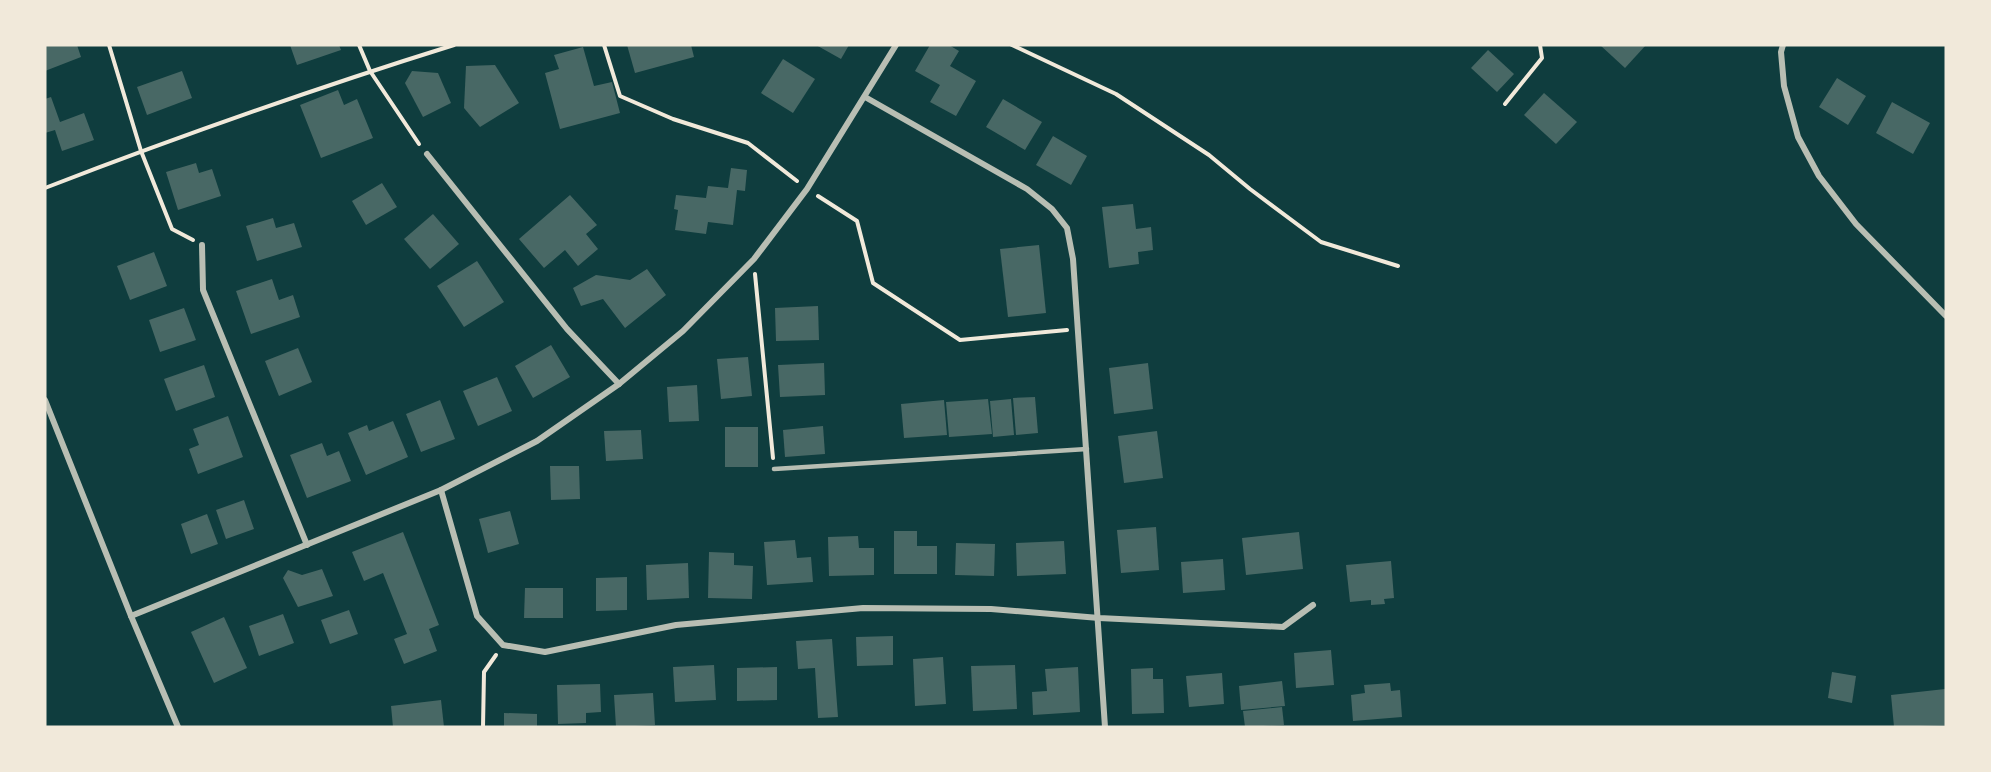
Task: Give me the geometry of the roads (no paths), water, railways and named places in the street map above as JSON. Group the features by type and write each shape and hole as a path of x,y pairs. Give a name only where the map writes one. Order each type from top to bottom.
{"street":[{"path":"131,616 441,490 537,441 619,384 683,331 754,259 807,189 896,45"},
{"path":"1784,45 1781,52 1784,86 1798,137 1818,176 1856,224 1946,316"},
{"path":"865,97 1027,189 1052,209 1067,228 1073,259 1105,727"},
{"path":"427,154 567,329 619,384"},
{"path":"202,245 203,290 308,545"},
{"path":"45,400 178,727"},
{"path":"441,490 477,616 503,645 544,652 676,625 863,608 991,609 1099,618 1283,627 1314,605"}],"lane":[{"path":"774,469 1087,450"}]}
